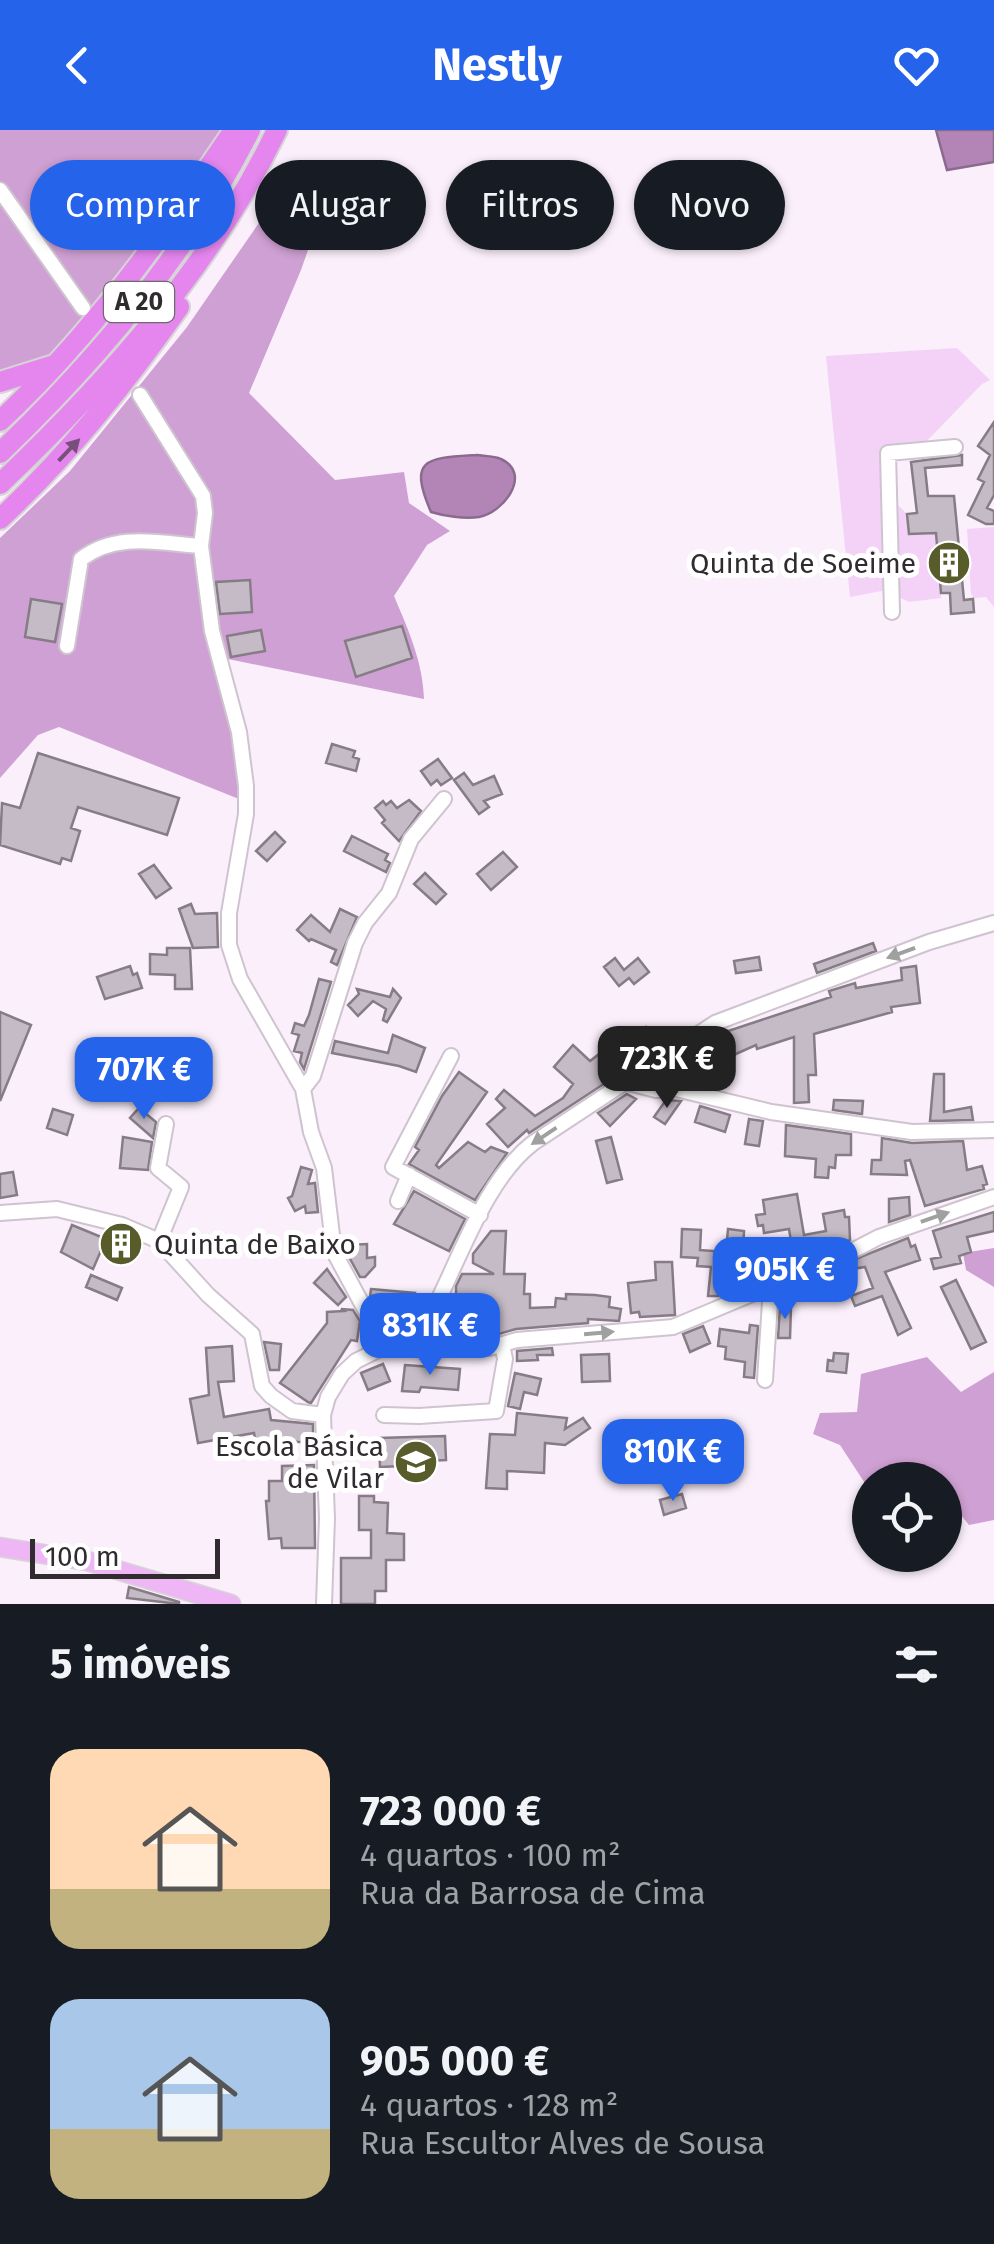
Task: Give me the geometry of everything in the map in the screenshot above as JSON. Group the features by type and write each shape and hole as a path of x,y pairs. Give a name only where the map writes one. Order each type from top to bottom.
{"highway":[{"path":"0,421 58,364 132,277 234,130"},
{"name":"A 20","path":"0,453 51,404 152,288 250,130"},
{"name":"A 20","path":"0,484 67,420 168,303 249,188 276,130"},
{"path":"0,518 87,431 133,374 240,219 249,188"},
{"path":"0,382 58,364"}],"main road":[{"path":"0,1548 87,1561 231,1604"}],"street":[{"path":"0,190 83,308"},
{"path":"140,396 203,496 201,546 212,632 242,752 246,814 228,945 240,979 303,1089 311,1132 324,1168 334,1252 368,1315 380,1329 380,1349"},
{"path":"892,612 888,452 955,447"},
{"path":"67,646 82,559 97,547 130,541 201,546"},
{"path":"303,1089 313,1076 354,943 389,893 411,839 444,799"},
{"path":"426,1346 424,1326 494,1186 524,1150 698,1032 738,1012 994,922"},
{"path":"407,1180 393,1167 451,1056"},
{"path":"625,1082 656,1090 676,1089 771,1112 912,1132 994,1130"},
{"path":"159,1241 181,1187 158,1168 166,1124"},
{"path":"389,1174 480,1215"},
{"path":"398,1201 407,1180"},
{"path":"324,1604 327,1518 323,1415 328,1397 342,1374 356,1361 380,1349 489,1348 517,1340 673,1327 771,1286 826,1257 852,1251 879,1237 994,1197"},
{"path":"0,1214 57,1209 122,1225 159,1241 208,1295 252,1334 262,1386 271,1396 292,1412 323,1415"},
{"path":"765,1380 771,1286"},
{"path":"380,1329 424,1326"},
{"path":"384,1415 496,1410 505,1359 502,1344"}],"shaded area":[{"path":"0,130 233,130 210,160 30,160 30,250 140,250 50,365 0,376"},
{"path":"936,130 994,130 994,162 947,170"},
{"path":"255,229 255,250 308,250 249,393 335,480 404,472 409,503 450,531 427,545 394,596 418,659 424,699 223,658 254,805 59,727 38,735 0,778 0,538 70,471 187,327"},
{"path":"957,348 990,380 922,446 882,449 887,590 850,597 826,356"},
{"path":"446,457 499,458 510,466 514,483 505,501 479,517 431,512 421,480 427,464"},
{"path":"895,502 907,514 909,534 936,533 941,598 909,602 896,596"},
{"path":"994,527 994,607 986,597 974,598 971,594 967,529"},
{"path":"994,1248 994,1287 966,1270 963,1253"},
{"path":"927,1357 961,1392 994,1372 994,1520 969,1525 962,1516 962,1462 852,1463 840,1445 813,1434 820,1413 857,1412 861,1374"}],"building":[{"path":"994,422 994,495 987,508 994,511 994,524 986,524 968,515 984,482 978,479 990,455 978,446"},
{"name":"Quinta de Soeime","path":"962,455 962,465 925,468 928,496 954,496 964,600 973,599 974,612 951,614 950,593 941,593 936,533 909,534 907,514 917,513 911,462"},
{"path":"250,580 252,612 220,614 216,582"},
{"path":"31,599 62,604 55,642 25,637"},
{"path":"402,626 412,658 356,677 345,641"},
{"path":"261,630 265,651 231,657 227,636"},
{"path":"332,744 355,751 353,757 359,759 356,771 326,763"},
{"path":"38,753 179,798 167,835 78,807 71,828 80,831 71,861 62,858 60,864 0,845 2,803 20,808"},
{"path":"438,759 452,778 441,785 437,780 431,785 421,771"},
{"path":"464,773 473,785 494,776 502,794 484,801 489,807 479,814 454,780"},
{"path":"409,800 421,811 399,841 382,823 385,820 375,808 383,801 386,805 391,801 397,808"},
{"path":"275,832 285,842 267,861 256,851"},
{"path":"352,836 388,854 386,872 344,851"},
{"path":"503,852 517,867 491,890 477,874"},
{"path":"154,865 171,888 156,898 139,874"},
{"path":"425,873 446,894 436,904 414,884"},
{"path":"191,904 195,914 217,913 218,947 193,948 179,909"},
{"path":"340,909 357,917 337,965 331,962 336,950 309,941 297,930 311,915 330,932"},
{"path":"873,943 876,951 817,973 814,964"},
{"path":"167,948 190,948 192,989 175,989 175,975 150,974 150,954 167,955"},
{"path":"759,957 761,970 736,973 734,961"},
{"path":"615,958 624,970 638,958 649,972 634,984 629,978 619,986 604,967"},
{"path":"130,966 142,988 105,999 97,977"},
{"path":"916,966 920,1003 891,1007 892,1012 814,1034 816,1075 808,1075 809,1102 794,1103 794,1037 757,1049 756,1045 729,1057 719,1034 831,997 829,991 855,983 856,988 902,980 901,968"},
{"path":"319,979 331,982 304,1069 300,1062 302,1053 294,1051 299,1035 292,1033 295,1023 304,1026"},
{"path":"357,989 390,997 393,989 401,998 387,1022 383,1020 386,1009 373,1001 358,1016 348,1005 359,994"},
{"path":"0,1012 31,1025 0,1101"},
{"path":"646,1027 660,1047 529,1133 527,1130 508,1147 487,1124 505,1108 496,1099 504,1090 535,1116 563,1098 573,1084 554,1067 573,1045 590,1061 617,1040 621,1045"},
{"path":"393,1035 425,1048 416,1072 332,1053 335,1041 388,1053"},
{"path":"704,1068 695,1081 657,1079 660,1072"},
{"path":"459,1072 487,1092 436,1165 439,1168 468,1142 485,1152 491,1147 507,1153 475,1200 409,1164 442,1096"},
{"path":"934,1074 944,1074 944,1112 971,1107 973,1120 930,1121"},
{"path":"627,1094 636,1099 610,1126 598,1113"},
{"path":"666,1100 681,1101 665,1124 654,1117"},
{"path":"834,1100 863,1101 862,1114 833,1110"},
{"path":"700,1106 730,1115 725,1132 695,1122"},
{"path":"139,1108 156,1122 153,1138 130,1118"},
{"path":"53,1109 73,1115 67,1135 47,1128"},
{"path":"749,1119 763,1121 759,1146 745,1144"},
{"path":"786,1125 851,1134 851,1155 836,1155 835,1168 829,1167 828,1178 815,1177 816,1159 785,1156"},
{"path":"123,1137 152,1142 148,1170 120,1168"},
{"path":"611,1137 622,1179 607,1183 596,1141"},
{"path":"882,1138 912,1143 963,1141 967,1170 982,1166 987,1184 984,1189 925,1206 910,1160 905,1161 907,1175 871,1174 872,1160 881,1160"},
{"path":"301,1167 312,1170 308,1184 315,1183 318,1212 306,1213 305,1206 295,1211 288,1198"},
{"path":"13,1172 17,1195 0,1198 0,1174"},
{"path":"414,1191 465,1219 449,1251 394,1224"},
{"path":"797,1194 804,1235 826,1231 823,1214 844,1210 845,1217 849,1217 850,1240 794,1259 789,1229 764,1233 756,1215 765,1214 763,1200"},
{"path":"909,1197 910,1215 889,1222 889,1199"},
{"path":"994,1212 994,1231 967,1237 971,1252 959,1256 961,1263 934,1269 931,1259 941,1257 933,1231"},
{"path":"72,1225 106,1239 93,1269 61,1252"},
{"path":"682,1229 701,1230 700,1250 726,1252 728,1229 744,1231 741,1287 708,1296 711,1267 697,1266 698,1258 681,1257"},
{"path":"491,1231 506,1231 504,1274 525,1274 524,1294 530,1294 530,1308 555,1307 556,1298 566,1299 566,1294 610,1297 609,1307 621,1309 619,1321 588,1319 588,1323 516,1329 488,1337 462,1336 463,1309 456,1308 456,1286 462,1274 494,1274 473,1263 473,1254"},
{"name":"Quinta de Baixo","path":"108,1233 138,1243 132,1257 103,1245"},
{"path":"908,1238 920,1260 885,1272 911,1328 898,1335 882,1296 855,1306 851,1296 873,1288 865,1267 846,1270 842,1293 821,1290 820,1299 811,1299 811,1277"},
{"path":"367,1244 367,1258 375,1257 375,1266 360,1277 349,1257 349,1245"},
{"path":"655,1262 672,1262 675,1315 640,1317 639,1312 631,1313 628,1283 656,1280"},
{"path":"327,1269 346,1297 338,1305 314,1283"},
{"path":"91,1275 122,1288 117,1300 86,1287"},
{"path":"956,1280 986,1342 971,1349 941,1287"},
{"path":"371,1289 415,1293 412,1316 381,1313 370,1297"},
{"path":"780,1306 791,1307 790,1338 778,1338"},
{"path":"341,1309 353,1310 360,1321 357,1341 351,1340 311,1403 308,1402 280,1383 327,1323 327,1312 344,1311"},
{"path":"750,1325 758,1326 754,1378 744,1377 745,1362 725,1359 726,1347 718,1346 720,1329 749,1333"},
{"path":"703,1326 710,1343 690,1352 683,1334"},
{"path":"264,1342 281,1344 279,1370 270,1370"},
{"path":"232,1346 234,1381 218,1382 224,1417 269,1409 271,1420 313,1424 313,1443 286,1441 287,1450 258,1455 254,1433 198,1443 190,1399 209,1395 206,1348"},
{"path":"552,1348 553,1355 517,1361 517,1351"},
{"path":"834,1353 848,1354 846,1373 827,1371 828,1360 833,1361"},
{"path":"609,1354 610,1381 582,1382 581,1355"},
{"path":"383,1364 390,1381 368,1390 361,1373"},
{"path":"405,1365 460,1369 458,1390 421,1387 419,1392 402,1391"},
{"path":"515,1373 541,1379 537,1395 524,1392 520,1409 508,1406"},
{"path":"517,1413 567,1418 565,1429 583,1418 590,1428 565,1445 545,1443 544,1473 507,1471 507,1489 486,1488 490,1434 515,1435"},
{"path":"655,1421 669,1421 670,1451 656,1451"},
{"path":"445,1436 446,1460 380,1467 379,1438"},
{"path":"314,1465 315,1548 282,1548 281,1538 269,1539 269,1481 282,1481 282,1466"},
{"path":"682,1494 686,1508 664,1515 660,1500"},
{"path":"359,1496 374,1496 374,1502 388,1503 387,1533 404,1534 404,1560 386,1560 386,1591 375,1591 375,1604 341,1604 341,1558 371,1558 371,1530 359,1530"},
{"path":"129,1587 179,1602 179,1604 127,1598"}],"place":[{"name":"Quinta de Soeime","path":"949,563"},
{"name":"Quinta de Baixo","path":"121,1244"},
{"name":"Escola Básica de Vilar","path":"416,1462"}]}
